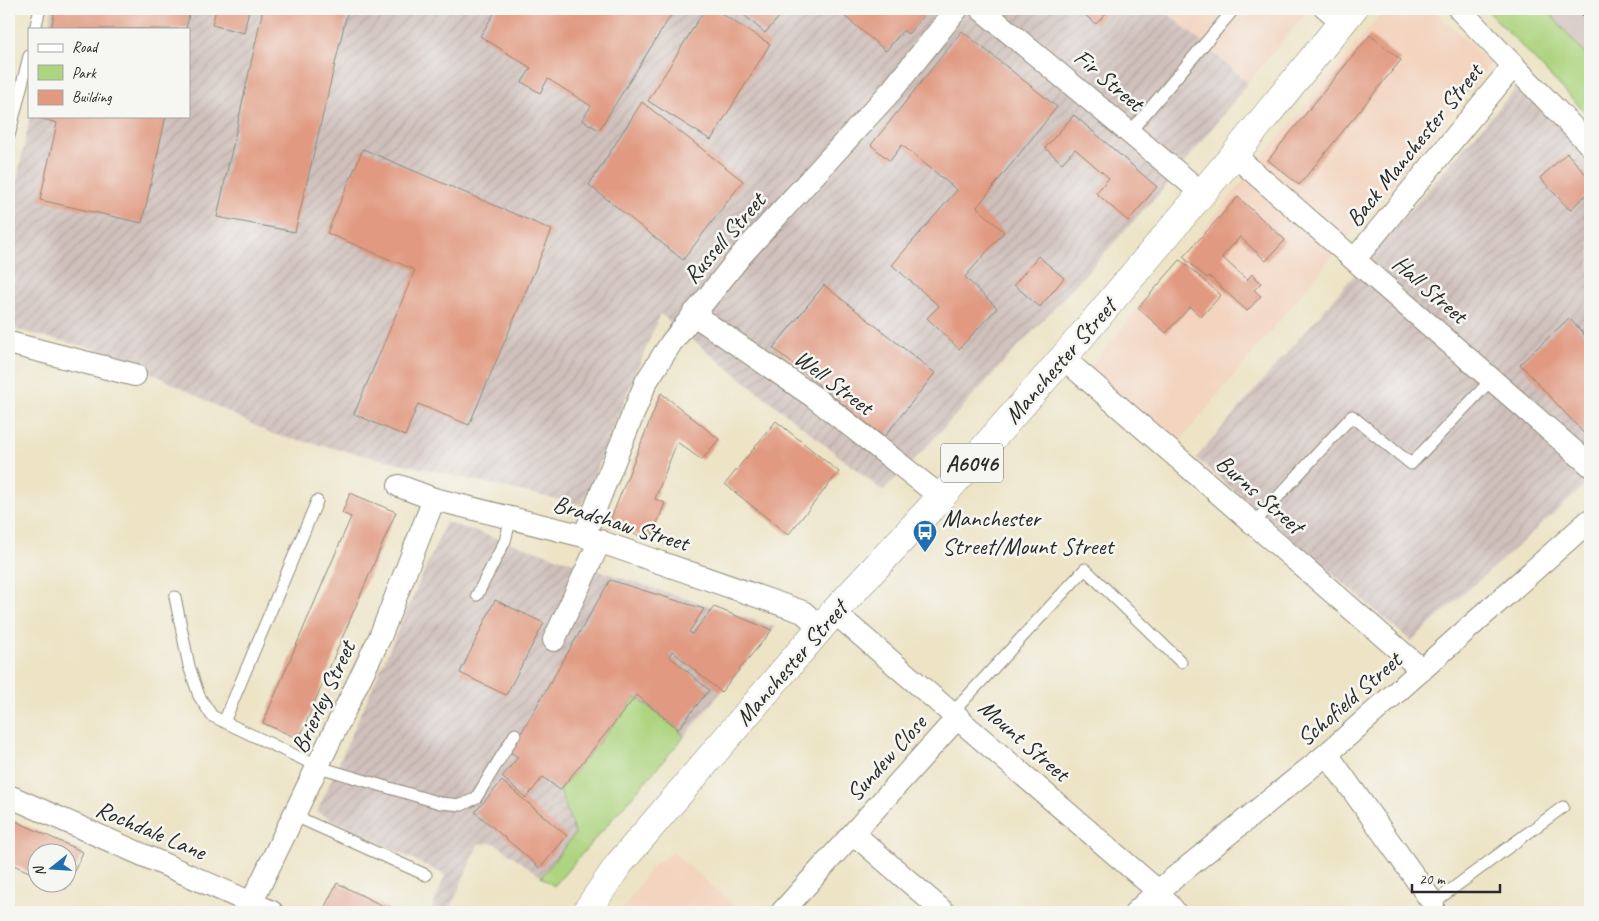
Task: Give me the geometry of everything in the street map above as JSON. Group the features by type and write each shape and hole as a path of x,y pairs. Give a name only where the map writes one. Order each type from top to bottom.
{"main road":[{"name":"Manchester Street","path":"586,912 619,864 827,620 942,497 1202,194 1234,155 1337,15"}],"street":[{"name":"Russell Street","path":"554,640 592,538 646,382 693,314 743,253 892,90 957,9"},
{"name":"Fir Street","path":"981,9 1202,194"},
{"path":"1459,9 1590,145"},
{"name":"Back Manchester Street","path":"1355,259 1514,65"},
{"name":"Hall Street","path":"1234,155 1493,378 1590,465"},
{"name":"Well Street","path":"693,314 814,397 942,497"},
{"path":"9,343 135,375"},
{"name":"Burns Street","path":"1063,358 1422,670"},
{"name":"Bradshaw Street","path":"399,486 434,499 592,538 827,620"},
{"name":"Brierley Street","path":"249,907 319,767 380,637 434,499"},
{"name":"Schofield Street","path":"1136,912 1158,891 1327,754 1590,520"},
{"name":"Mount Street","path":"827,620 955,715 1158,891 1175,912"},
{"name":"Sundew Close","path":"782,912 854,834 955,715"},
{"path":"1327,754 1428,908"},
{"name":"Rochdale Lane","path":"9,796 249,907 272,912"},
{"name":"Sundew Close","path":"854,834 944,912"}],"lane":[{"path":"35,28 40,9"},
{"path":"1130,132 1234,9"},
{"path":"9,136 28,60"},
{"path":"1254,523 1352,416 1411,464 1493,378"},
{"path":"224,722 317,501"},
{"path":"477,595 505,541 511,518"},
{"path":"955,715 1085,569 1181,662"},
{"path":"175,597 189,666 199,696 212,716 319,767 440,803 462,805 476,798 515,734"},
{"path":"1428,908 1562,807"},
{"path":"294,816 426,875"}],"shaded area":[{"path":"52,9 1163,9 1248,83 1168,184 916,458 883,491 660,314 582,505 271,434 115,354 9,328 9,220 30,118 190,118 190,28 48,28"},
{"path":"1163,9 1309,9 1248,83"},
{"path":"1385,9 1433,9 1491,64 1175,447 1087,371"},
{"path":"1486,9 1590,9 1590,117 1557,83"},
{"path":"1521,82 1590,158 1590,481 1411,641 1196,458"},
{"path":"446,522 775,627 684,737 554,886 495,843 478,844 449,912 431,912 445,875 317,812"},
{"path":"673,852 742,912 620,912 654,864"}],"green space":[{"path":"1486,9 1546,9 1590,60 1590,117"},
{"path":"636,697 678,729 684,737 554,886 541,877 575,834 560,790"}],"building":[{"path":"55,9 190,9 186,28 51,28"},
{"path":"216,9 249,9 244,33 212,25"},
{"path":"263,9 348,9 295,232 217,217"},
{"path":"497,9 675,9 599,130 582,120 591,106 548,79 540,93 522,82 531,68 480,36"},
{"path":"705,9 714,9 770,44 711,140 648,101"},
{"path":"737,9 786,9 765,33"},
{"path":"836,9 929,9 908,34 903,30 886,51"},
{"path":"1078,9 1110,9 1096,24"},
{"path":"962,31 1057,107 977,207 1004,232 965,277 997,308 959,349 927,318 939,306 892,265 957,190 902,145 890,161 871,145"},
{"path":"1370,35 1401,60 1299,185 1268,160"},
{"path":"642,102 743,181 683,260 589,185"},
{"path":"1074,115 1157,187 1128,221 1096,193 1109,178 1075,149 1062,163 1045,148"},
{"path":"39,118 166,118 142,223 40,200 57,123"},
{"path":"363,149 552,230 469,425 418,404 405,436 354,414 415,270 327,233"},
{"path":"1567,153 1590,179 1590,191 1570,210 1540,178"},
{"path":"1238,197 1285,240 1266,261 1240,237 1222,257 1247,280 1252,274 1261,283 1254,290 1261,296 1247,311 1209,276 1207,278 1183,257"},
{"path":"1038,256 1064,278 1040,307 1014,285"},
{"path":"1180,260 1221,295 1201,317 1190,307 1166,333 1138,308"},
{"path":"824,285 935,373 884,437 773,348"},
{"path":"1569,318 1590,341 1590,440 1520,364"},
{"path":"661,393 719,439 702,460 677,442 655,499 665,503 651,539 608,526"},
{"path":"776,421 839,472 788,535 725,484"},
{"path":"350,493 396,512 299,739 263,723 351,517 342,513"},
{"path":"610,580 704,609 689,632 692,634 714,607 772,630 721,692 672,651 669,656 709,690 678,729 637,695 560,790 543,777 526,798 502,777 518,757 510,752"},
{"path":"495,600 544,623 506,695 460,673"},
{"path":"502,781 567,836 540,868 475,812"},
{"path":"9,818 66,844 28,844 28,872 9,863"},
{"path":"78,850 83,852 78,863"},
{"path":"337,883 395,912 322,912"}],"railway":[{"path":"1579,9 1590,20"}],"place":[{"name":"Manchester Street/Mount Street","path":"925,553"}]}
